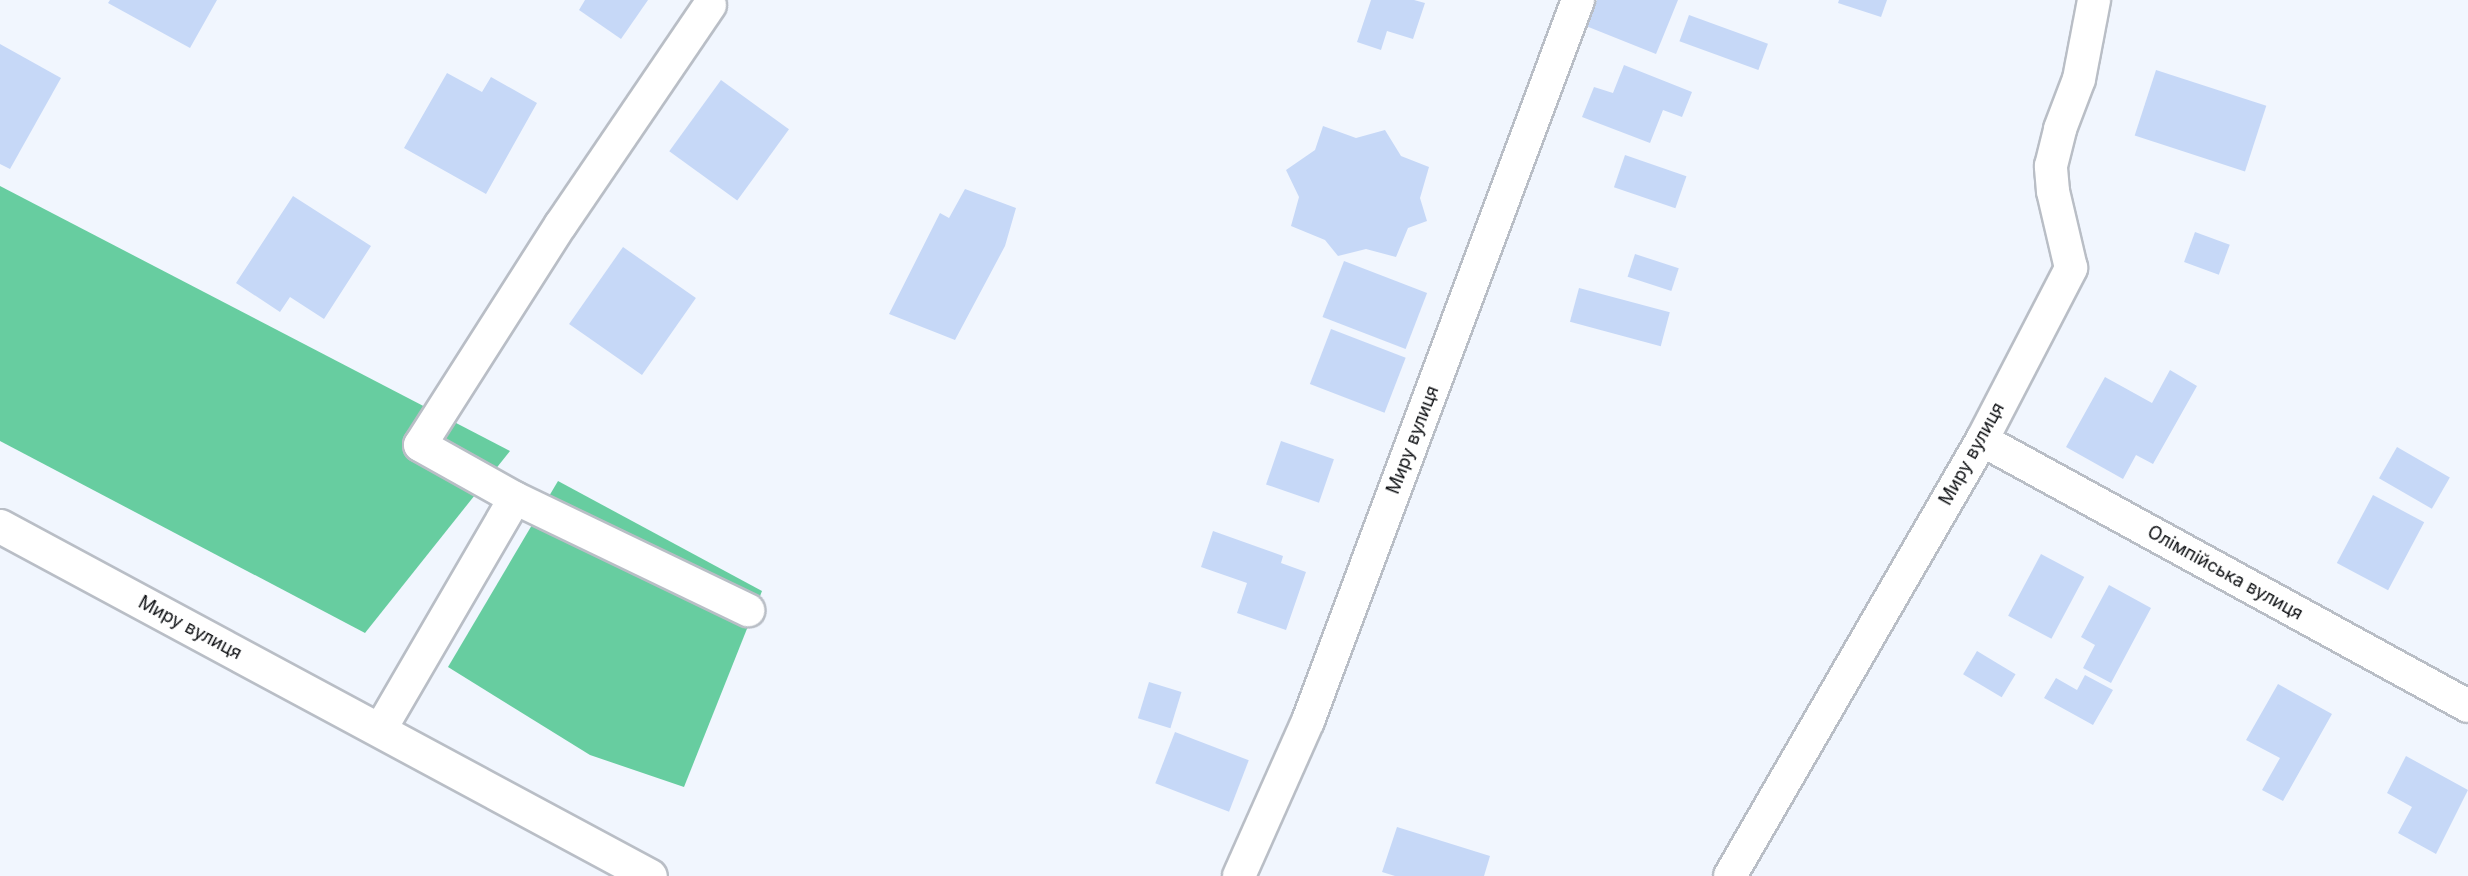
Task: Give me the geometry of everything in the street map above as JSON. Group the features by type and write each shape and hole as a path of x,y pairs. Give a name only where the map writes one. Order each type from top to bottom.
{"main road":[{"name":"Миру вулиця","path":"0,526 650,876"}],"street":[{"name":"Миру вулиця","path":"1239,876 1308,721 1578,0"},
{"name":"Миру вулиця","path":"1730,876 1982,440 2071,268 2053,191 2051,166 2060,129 2079,79 2094,0"},
{"path":"710,4 561,224 420,446 515,498 748,609"},
{"name":"Олімпійська вулиця","path":"1982,440 2468,706"},
{"path":"380,730 515,498"}],"green space":[{"path":"0,186 510,451 365,633 0,441"},
{"path":"558,481 762,591 684,787 590,755 448,667"}],"building":[{"path":"110,0 217,0 190,48 108,3"},
{"path":"585,0 648,0 621,39 579,10"},
{"path":"1371,0 1414,0 1425,3 1413,39 1387,31 1381,50 1357,42"},
{"path":"1597,0 1678,0 1656,54 1586,26"},
{"path":"1839,0 1887,0 1881,17 1838,3"},
{"path":"1689,15 1768,44 1758,70 1679,41"},
{"path":"0,44 61,78 10,169 0,164"},
{"path":"1624,65 1692,92 1682,117 1663,110 1650,143 1582,117 1594,87 1613,93"},
{"path":"2156,70 2266,106 2245,171 2135,136"},
{"path":"447,73 482,92 491,77 537,103 486,194 404,148"},
{"path":"721,80 789,129 737,201 669,151"},
{"path":"1323,126 1356,138 1385,130 1401,156 1429,167 1420,198 1427,221 1408,228 1396,257 1366,249 1338,256 1325,240 1291,226 1299,197 1286,170 1315,150"},
{"path":"1625,155 1686,176 1675,208 1614,187"},
{"path":"965,189 1016,208 1005,246 955,340 889,314 940,213 949,218"},
{"path":"293,196 371,246 324,319 290,297 280,312 236,283"},
{"path":"2195,232 2230,245 2219,275 2184,262"},
{"path":"623,247 696,298 642,375 569,324"},
{"path":"1635,254 1679,268 1671,291 1628,277"},
{"path":"1344,261 1427,293 1406,349 1322,317"},
{"path":"1579,288 1670,312 1661,346 1570,322"},
{"path":"1331,329 1406,358 1385,413 1310,384"},
{"path":"2170,370 2197,386 2153,464 2136,455 2123,479 2066,447 2105,377 2152,403"},
{"path":"1281,441 1334,459 1319,503 1266,484"},
{"path":"2397,447 2450,478 2432,509 2379,478"},
{"path":"2373,495 2424,522 2388,590 2337,563"},
{"path":"1213,531 1283,556 1281,563 1306,572 1286,630 1237,613 1247,583 1201,567"},
{"path":"2041,554 2084,577 2051,639 2008,616"},
{"path":"2109,585 2151,608 2111,683 2083,668 2095,645 2081,637"},
{"path":"1977,651 2016,674 2002,697 1963,674"},
{"path":"2085,675 2113,690 2093,725 2044,698 2056,678 2077,690"},
{"path":"1149,682 1182,692 1170,728 1138,718"},
{"path":"2278,684 2332,714 2283,801 2262,790 2280,758 2246,740"},
{"path":"1175,732 1249,760 1229,812 1155,783"},
{"path":"2406,756 2468,790 2436,854 2398,833 2412,807 2387,793"},
{"path":"1397,827 1490,856 1484,876 1395,876 1382,872"}]}
